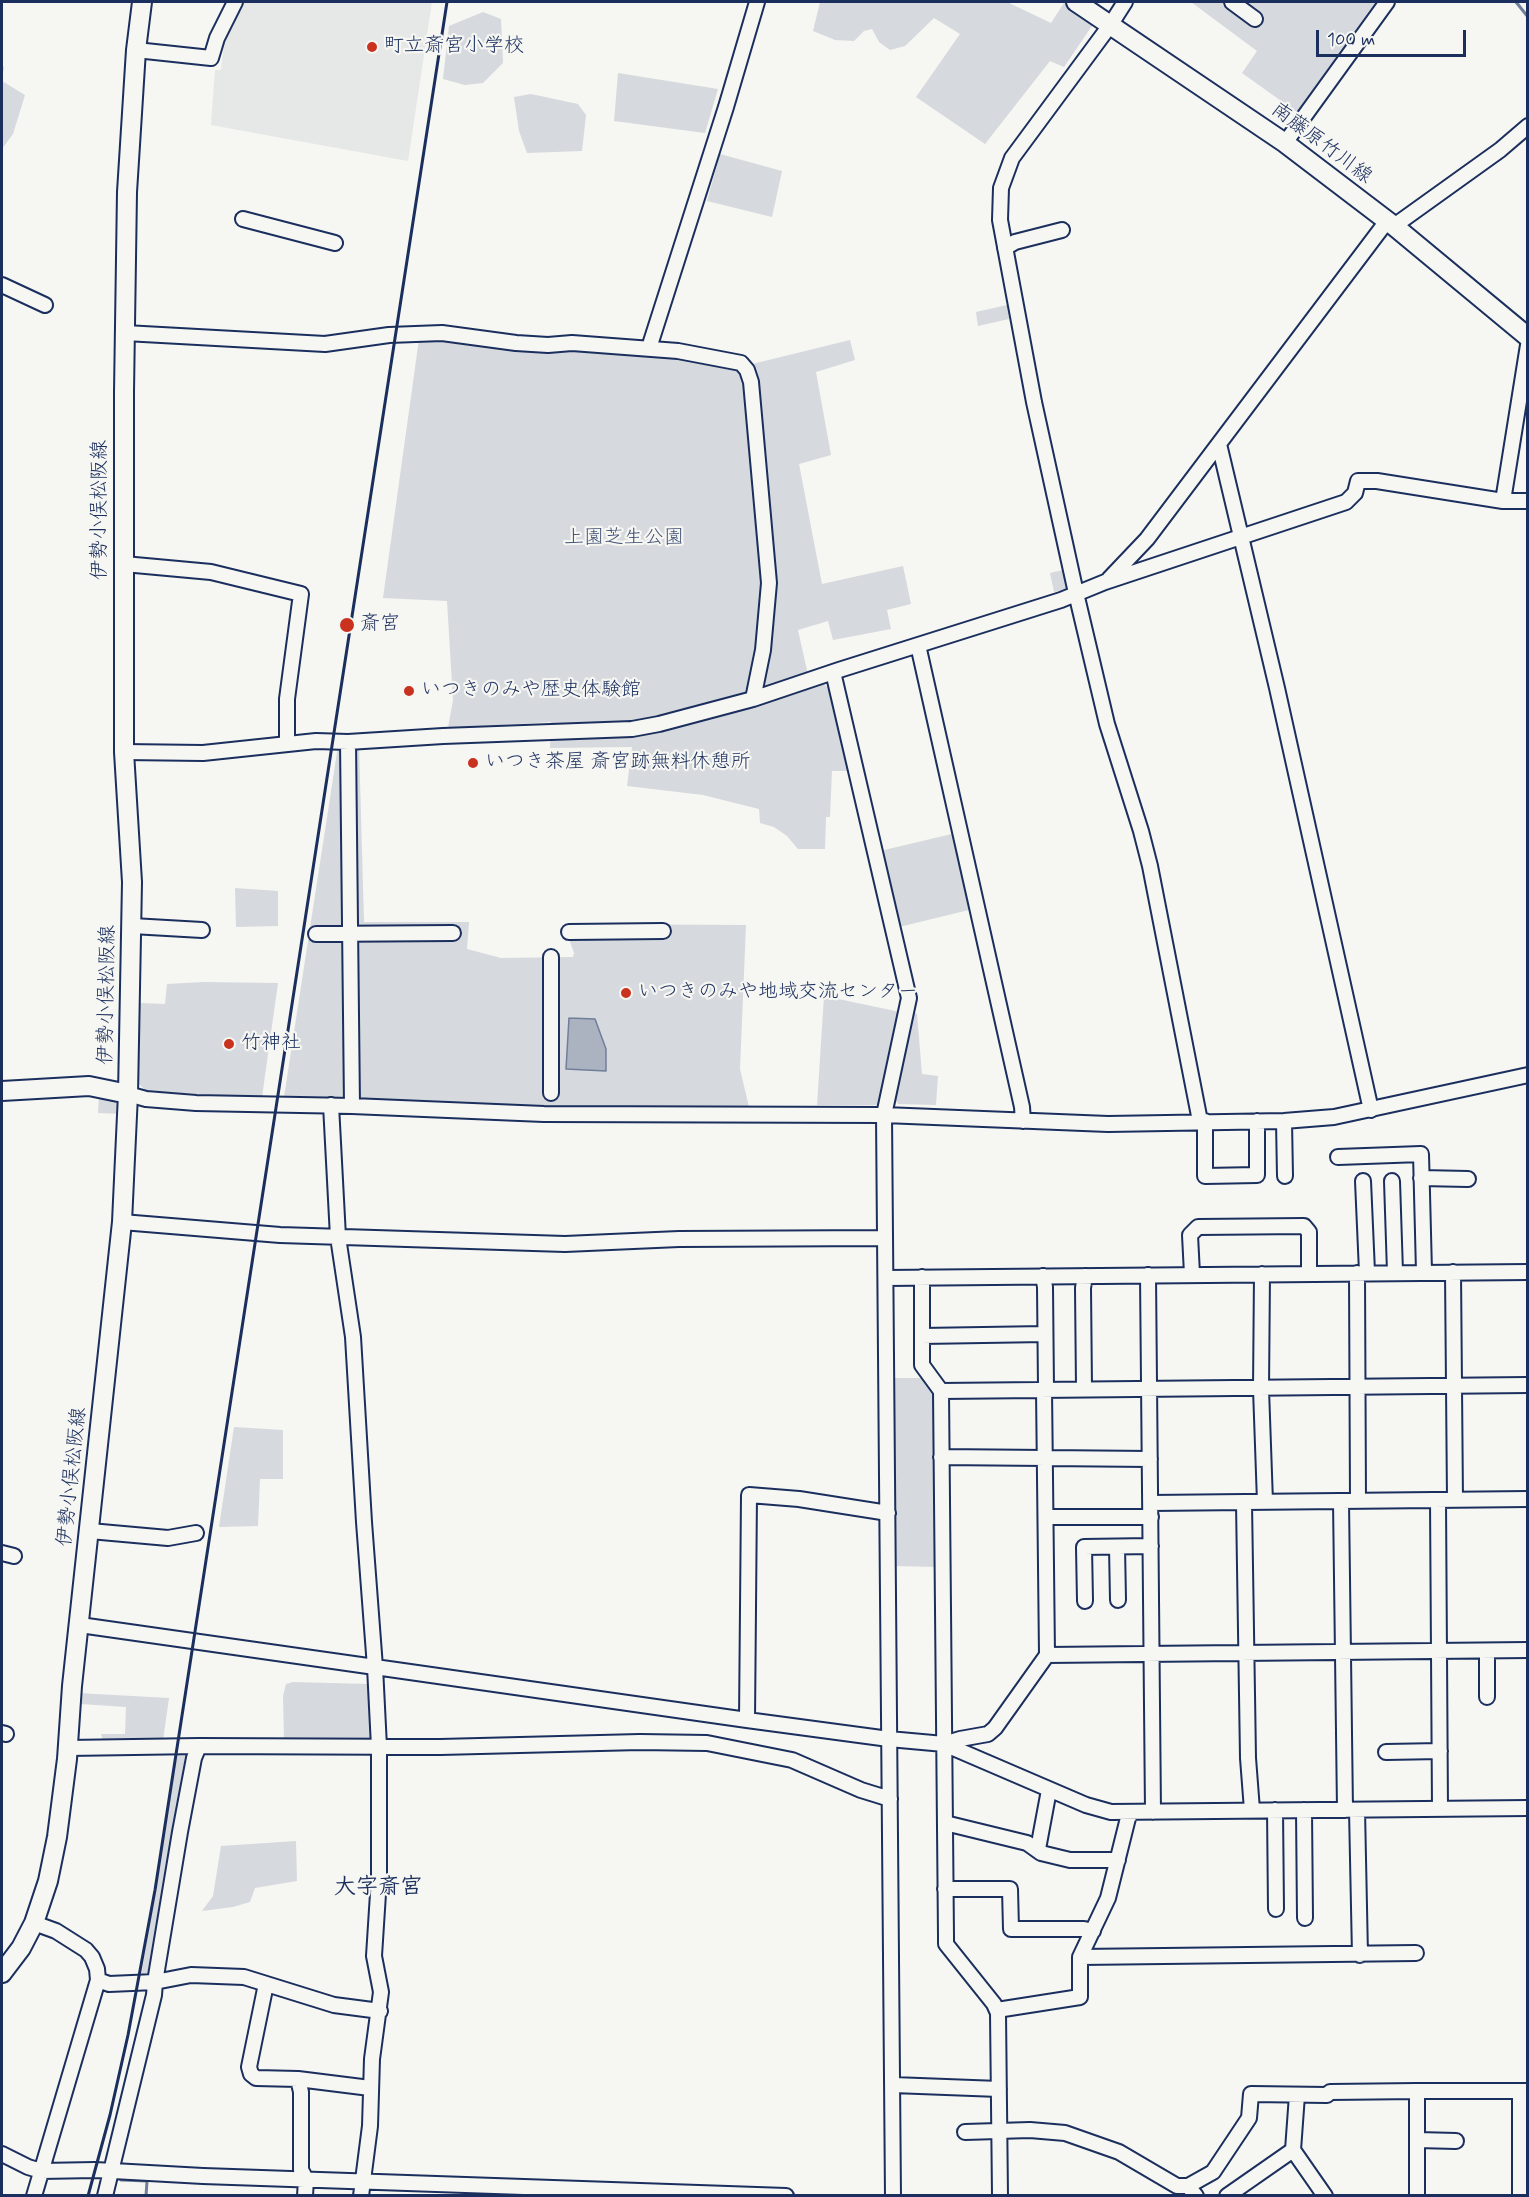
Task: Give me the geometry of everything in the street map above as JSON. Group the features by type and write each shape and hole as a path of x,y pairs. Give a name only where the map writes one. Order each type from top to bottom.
{"main road":[{"name":"伊勢小俣松阪線","path":"2,1973 24,1942 34,1923 48,1881 57,1837 122,1221 132,926 130,838 124,752 123,444 127,192 136,50 142,2"},
{"name":"南藤原竹川線","path":"1076,2 1285,143 1391,223 1527,337"},
{"path":"2,1091 89,1086 128,1094"}],"street":[{"path":"136,50 211,58 217,38 235,2"},
{"path":"649,348 757,2"},
{"path":"1125,2 1023,141 1009,165 1003,178 1000,220 1034,402 1076,593 1107,724 1150,866 1202,1121 1206,1176 1257,1175 1257,1121"},
{"path":"1232,2 1255,19"},
{"path":"1285,143 1388,2"},
{"path":"1105,582 1147,539 1391,223 1500,150 1527,126"},
{"path":"243,219 334,243"},
{"path":"1005,248 1015,242 1062,230"},
{"path":"2,285 45,304"},
{"path":"125,333 326,344 389,335 442,333 516,343 548,345 572,343 649,348 741,363 747,370 751,382 769,583 763,650 753,699"},
{"path":"1503,501 1527,345"},
{"path":"1219,444 1371,1110"},
{"path":"124,752 203,753 316,741 348,742 443,735 633,729 683,719 753,699 1061,600 1105,582 1346,502 1354,493 1358,481 1364,480 1503,501 1527,501"},
{"path":"124,564 212,572 301,594 287,699 287,744"},
{"path":"918,645 1022,1107 1023,1121"},
{"path":"833,672 909,998 884,1115 893,2196"},
{"path":"348,742 352,1106"},
{"path":"132,926 202,930"},
{"path":"569,932 663,931"},
{"path":"316,934 453,933"},
{"path":"551,957 551,1093"},
{"path":"128,1094 146,1099 185,1102 331,1105 544,1114 884,1115 1108,1124 1284,1121 1334,1117 1527,1075"},
{"path":"331,1105 338,1237 353,1337 379,1747 379,1878 374,1956 381,1992 370,2088 370,2126 361,2196"},
{"path":"1284,1121 1285,1176"},
{"path":"1338,1156 1420,1154 1424,1272"},
{"path":"1421,1178 1468,1179"},
{"path":"1358,1501 1358,1387 1364,1181"},
{"path":"1392,1181 1395,1272"},
{"path":"122,1221 280,1235 565,1244 679,1239 885,1238"},
{"path":"1192,1274 1190,1235 1198,1227 1304,1226 1309,1232 1309,1274"},
{"path":"1453,1272 1455,1500"},
{"path":"886,1278 1527,1272"},
{"path":"1262,1274 1261,1389 1265,1502"},
{"path":"1148,1275 1154,1812"},
{"path":"944,1744 960,1738 988,1734 995,1728 1047,1655 1045,1287 1043,1276"},
{"path":"1084,1388 1083,1288 1085,1276"},
{"path":"922,1277 922,1365 941,1391 946,1944 997,2010 1000,2196"},
{"path":"922,1336 1045,1334"},
{"path":"941,1391 1527,1385"},
{"path":"941,1457 1150,1459"},
{"path":"747,1720 749,1495 799,1499 888,1513"},
{"path":"1047,1517 1265,1502 1527,1499"},
{"path":"1438,1500 1440,1809"},
{"path":"1341,1501 1343,1652 1359,1955"},
{"path":"1244,1503 1248,1758 1252,1810"},
{"path":"90,1531 168,1538 196,1533"},
{"path":"1117,1546 1118,1600"},
{"path":"1084,1601 1084,1547 1151,1546"},
{"path":"80,1625 747,1720 944,1744 1101,1811 1527,1809"},
{"path":"1047,1655 1527,1650"},
{"path":"1487,1651 1488,1697"},
{"path":"68,1749 714,1743 792,1760 861,1790 890,1799"},
{"path":"105,2196 113,2171 154,1995 154,1982 190,1779 199,1746"},
{"path":"1386,1752 1440,1751"},
{"path":"1038,1849 1049,1790"},
{"path":"1275,1810 1276,1909"},
{"path":"1304,1810 1305,1917"},
{"path":"997,2010 1080,1997 1080,1957 1108,1898 1128,1818 1132,1812"},
{"path":"945,1823 1027,1843 1041,1853 1070,1860 1118,1860"},
{"path":"945,1889 1010,1889 1011,1929 1093,1931"},
{"path":"34,1923 56,1931 86,1950 97,1969 98,1980 34,2196"},
{"path":"1080,1957 1416,1953"},
{"path":"98,1980 109,1984 154,1982 190,1975 244,1977 334,2005 380,2011"},
{"path":"267,1984 249,2067 251,2074 256,2078 298,2079 370,2088"},
{"path":"298,2079 301,2092 301,2170 306,2179 305,2196"},
{"path":"893,2085 999,2090"},
{"path":"1418,2091 1418,2196"},
{"path":"965,2132 1030,2130 1065,2133 1119,2152 1183,2191 1213,2172 1249,2118 1251,2094 1326,2095 1330,2092 1524,2091 1520,2196"},
{"path":"1297,2095 1293,2150 1324,2196"},
{"path":"1418,2140 1456,2141"},
{"path":"1227,2196 1293,2150"},
{"path":"2,2154 28,2168 41,2171 113,2171 786,2196"}],"shaded area":[{"path":"240,2 432,2 408,161 211,125 215,70 221,70 225,33"},
{"path":"569,1018 595,1019 606,1049 606,1071 566,1069"}],"green space":[{"path":"820,2 1007,2 1051,23 1064,3 1094,23 1064,67 1050,61 985,144 916,97 960,34 934,18 905,46 890,50 879,42 872,29 864,31 854,41 835,40 813,31"},
{"path":"1191,2 1381,2 1298,113 1242,73 1257,51"},
{"path":"483,12 501,19 503,63 483,83 465,85 443,79 449,26"},
{"path":"618,73 718,89 705,133 614,121"},
{"path":"2,81 25,95 13,134 2,149"},
{"path":"531,94 578,104 586,115 582,151 527,153 519,131 514,97"},
{"path":"720,154 782,171 772,217 707,201"},
{"path":"1007,305 1009,319 978,326 976,312"},
{"name":"上園芝生公園","path":"436,338 676,355 740,367 850,340 855,360 816,372 831,455 799,464 822,584 903,566 911,604 887,610 891,629 833,640 828,621 798,630 810,684 823,683 831,694 850,771 832,771 830,817 826,817 825,849 798,849 787,836 774,827 760,823 759,809 703,795 627,786 632,747 550,748 551,722 448,728 453,700 447,601 383,598 419,339"},
{"path":"1063,570 1067,589 1054,592 1050,573"},
{"path":"359,744 364,922 469,922 467,949 501,958 573,957 574,953 564,924 746,925 740,1069 749,1107 560,1109 284,1097 338,746"},
{"path":"956,833 973,909 899,927 880,851"},
{"path":"235,888 278,891 278,926 236,927"},
{"path":"278,983 262,1097 147,1092 138,1083 138,1003 165,1004 167,984"},
{"path":"824,996 900,1012 879,1105 817,1105"},
{"path":"912,1012 917,1014 922,1074 938,1076 936,1105 898,1104 895,1099"},
{"path":"99,1095 122,1098 121,1114 98,1113"},
{"path":"893,1378 925,1378 936,1391 937,1567 893,1566"},
{"path":"234,1427 283,1430 283,1479 260,1479 258,1526 219,1527"},
{"path":"293,1682 368,1684 375,1741 284,1741 283,1696 286,1684"},
{"path":"77,1693 169,1698 163,1740 104,1744 101,1734 125,1734 126,1707 81,1704"},
{"path":"177,1752 188,1753 151,1972 149,1976 141,1977"},
{"path":"296,1841 297,1881 255,1888 250,1902 202,1911 213,1896 221,1846"}],"waterway":[{"path":"1516,2 1528,17"},
{"path":"121,2180 147,2181 146,2196"}],"railway":[{"path":"88,2196 110,2115 128,2035 155,1890 447,2"}],"place":[{"name":"町立斎宮小学校","path":"372,47"},
{"name":"斎宮","path":"347,625"},
{"name":"いつきのみや歴史体験館","path":"409,691"},
{"name":"いつき茶屋 斎宮跡無料休憩所","path":"473,763"},
{"name":"いつきのみや地域交流センター","path":"626,993"},
{"name":"竹神社","path":"229,1044"}],"district":[{"name":"大字斎宮","path":"378,1888"}]}
